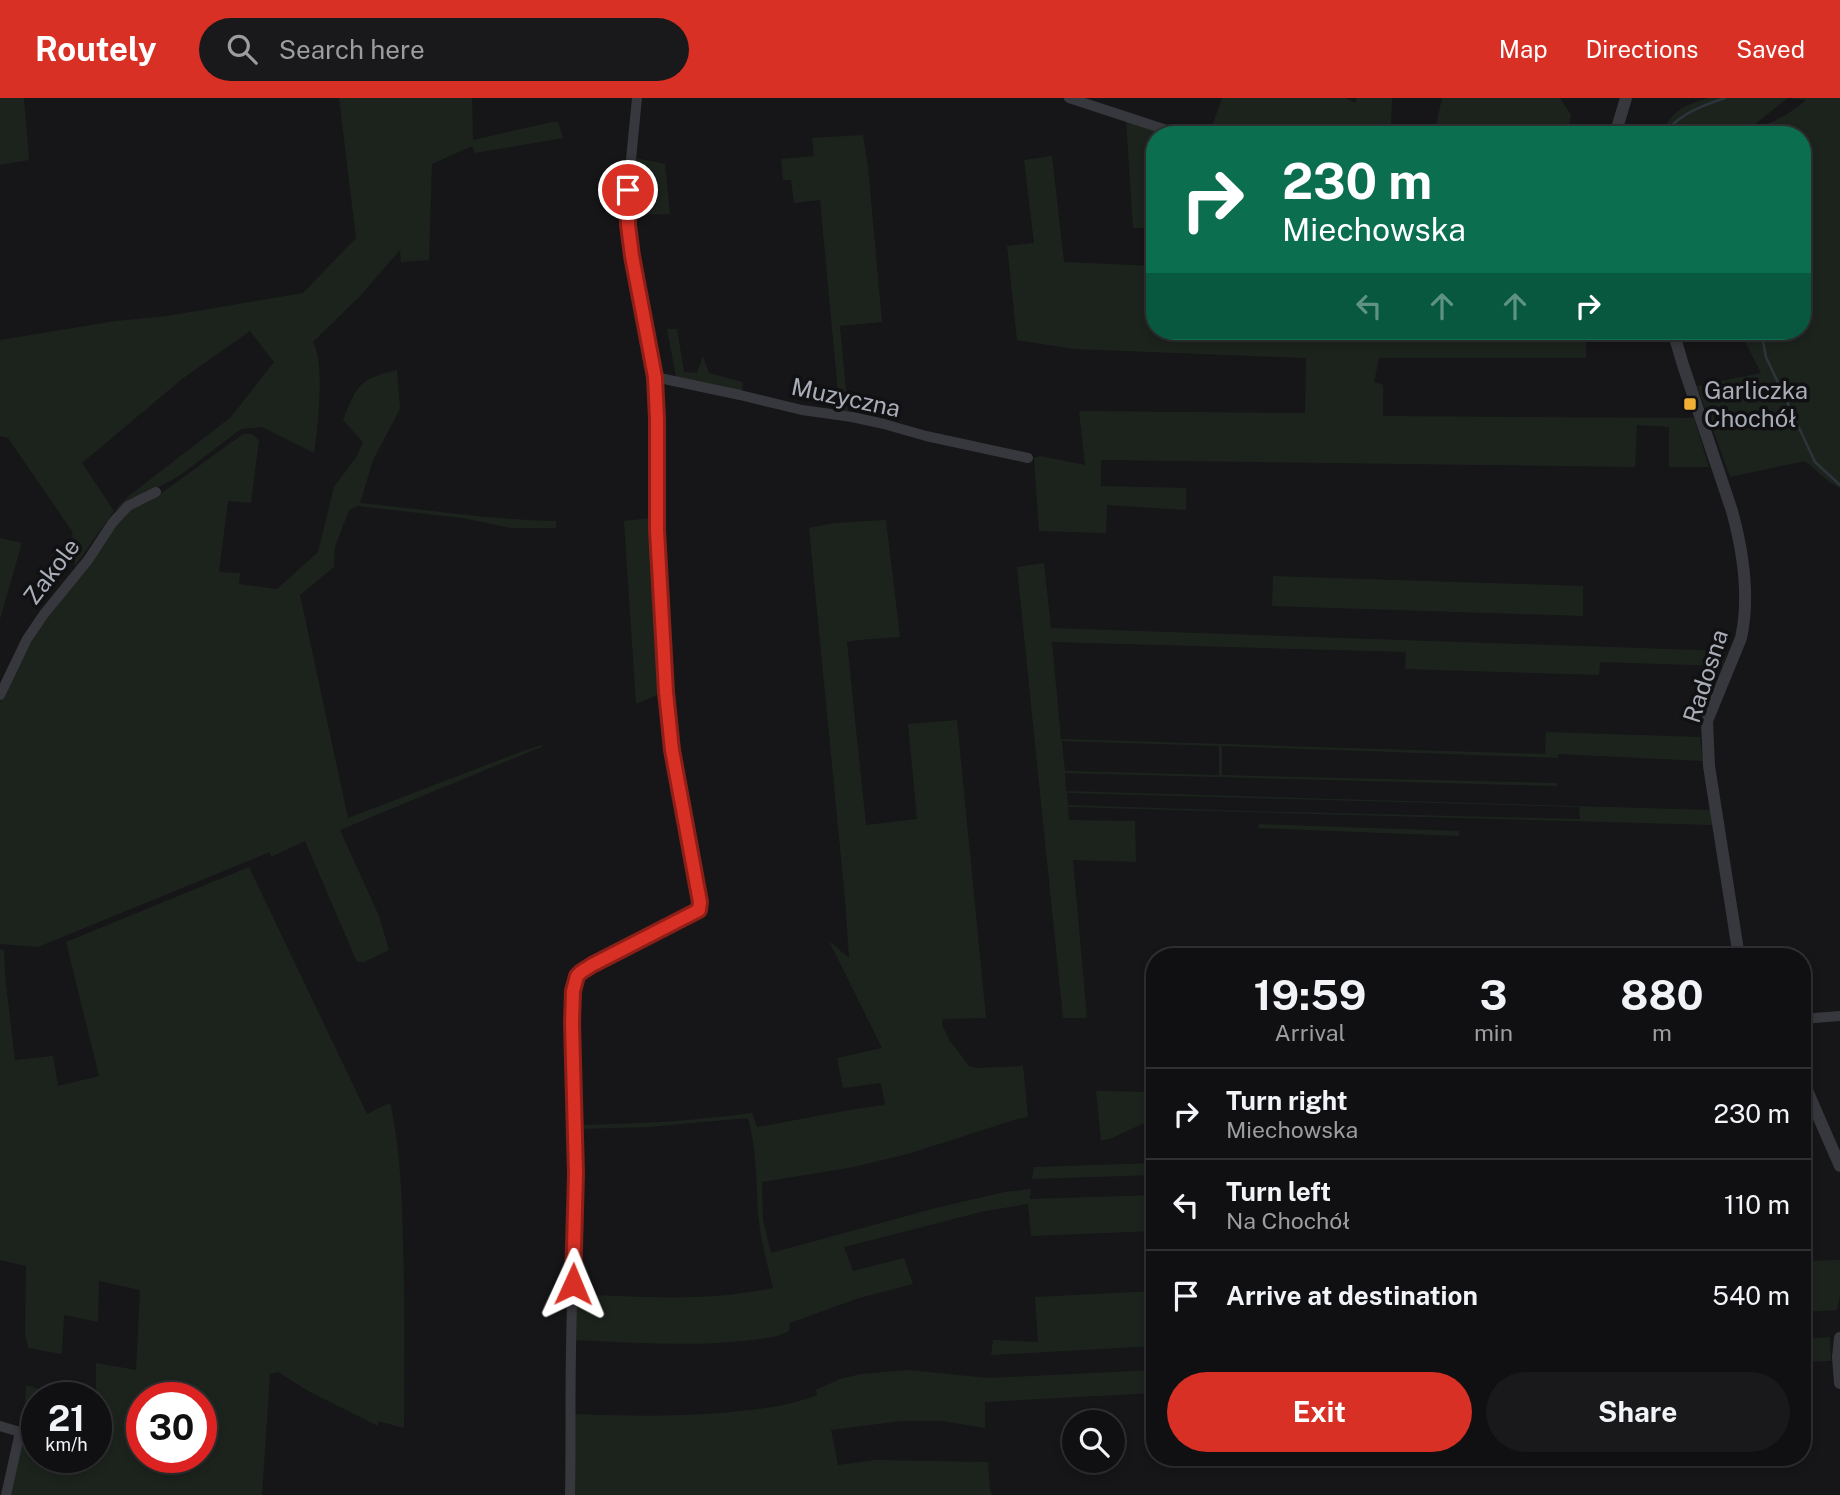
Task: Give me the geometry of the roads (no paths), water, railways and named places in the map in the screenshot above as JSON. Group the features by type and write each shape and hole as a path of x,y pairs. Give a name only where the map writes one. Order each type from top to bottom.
{"street":[{"path":"570,1495 576,1174 572,1023 575,983 581,972 699,910 700,902 672,750 657,530 655,377 636,281 627,216 637,98"},
{"path":"1069,98 1156,126"},
{"path":"1618,126 1626,98"},
{"name":"Radosna","path":"1676,340 1732,511 1745,593 1741,638 1707,721 1709,766 1738,948"},
{"name":"Muzyczna","path":"655,377 802,410 852,417 1028,458"},
{"name":"Zakole","path":"0,695 27,639 88,560 113,522 128,506 156,492"},
{"path":"1811,1018 1840,1016"},
{"path":"1811,1100 1840,1166"},
{"path":"1840,1338 1840,1382"},
{"path":"0,1426 20,1432 6,1495"}],"waterway":[{"path":"1672,126 1700,107 1725,98"},
{"path":"1763,340 1766,357 1815,462 1840,485"}],"place":[{"name":"Garliczka Chochół","path":"1690,404"}]}
